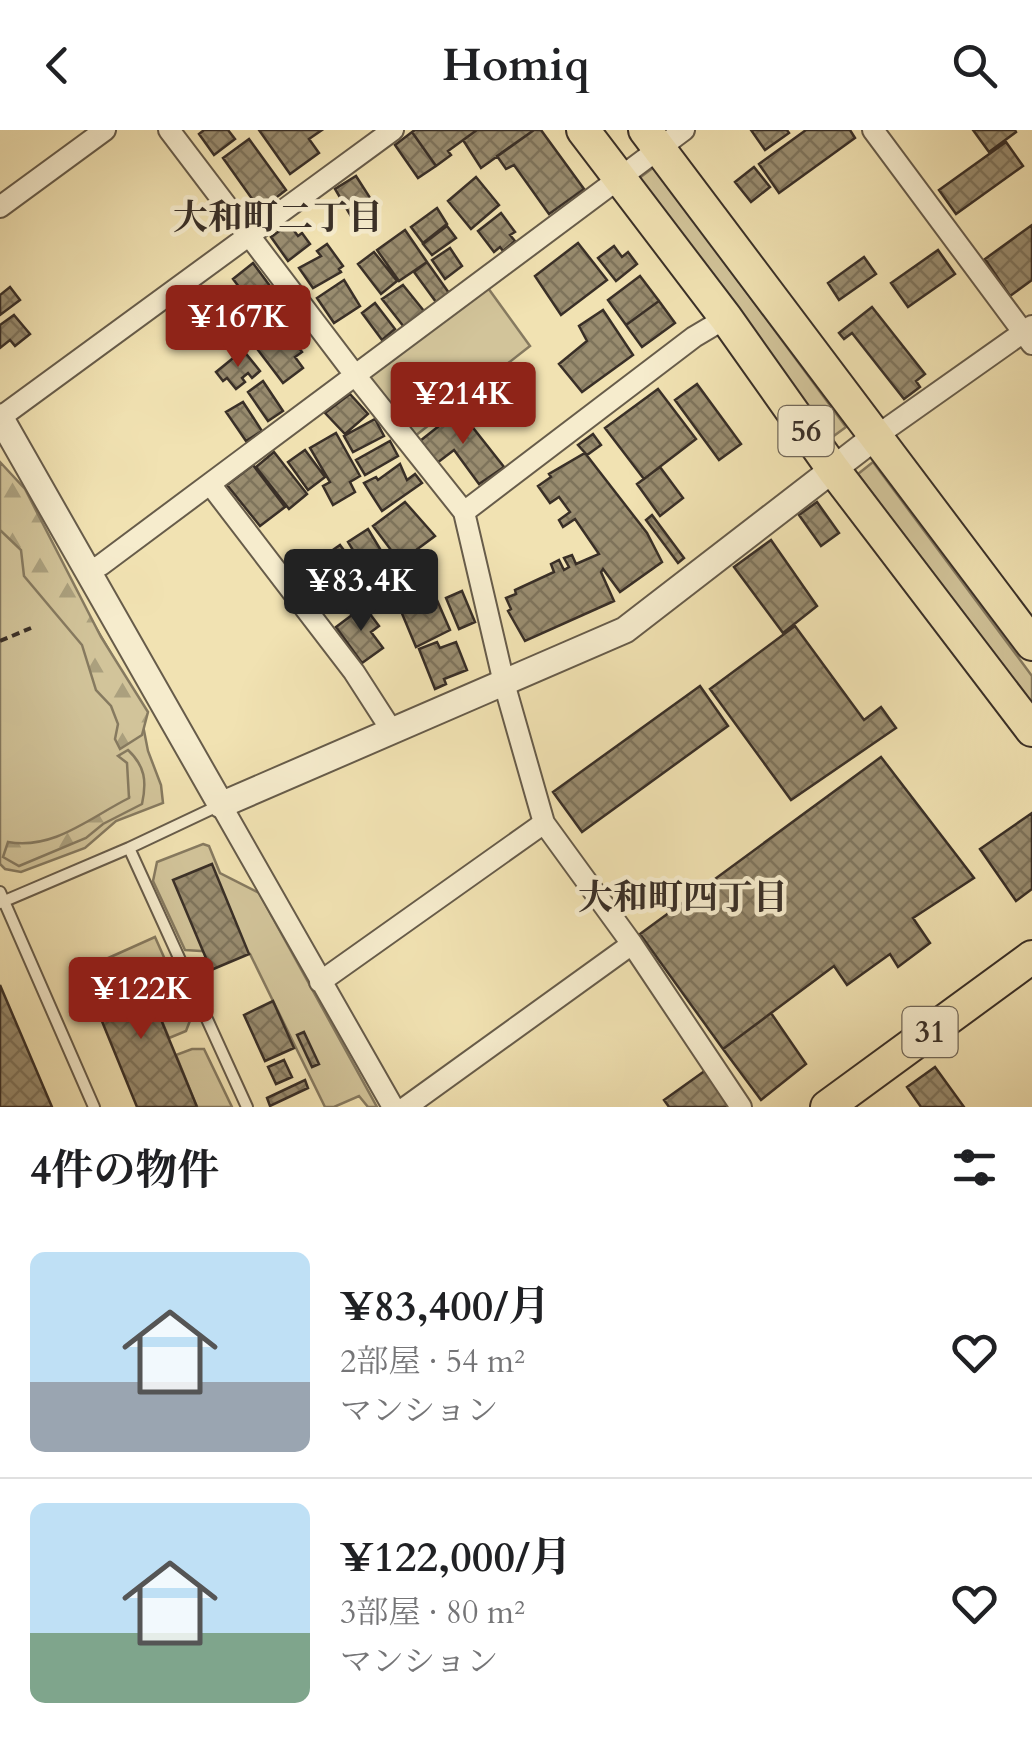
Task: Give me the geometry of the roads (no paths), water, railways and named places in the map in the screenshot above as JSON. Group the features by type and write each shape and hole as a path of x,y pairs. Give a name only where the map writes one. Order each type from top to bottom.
{"main road":[{"name":"56","path":"583,130 1032,730"},
{"name":"56","path":"662,136 875,438 1032,644"},
{"name":"31","path":"827,1107 1032,957"}],"street":[{"path":"0,207 105,130"},
{"path":"169,130 464,512 504,683 544,824 632,944 741,1107"},
{"path":"392,1107 0,417 393,130"},
{"path":"220,804 625,630 875,438 1029,334 873,130"},
{"path":"88,571 618,179 662,136"},
{"path":"464,512 694,336 726,318"},
{"path":"210,484 354,672 392,731"},
{"path":"320,982 544,824"},
{"path":"406,1107 632,944"}],"lane":[{"path":"94,1107 1,899 130,848 220,804"},
{"path":"130,848 247,1107"}],"district":[{"name":"大和町二丁目","path":"278,218"},
{"name":"大和町四丁目","path":"683,898"}]}
